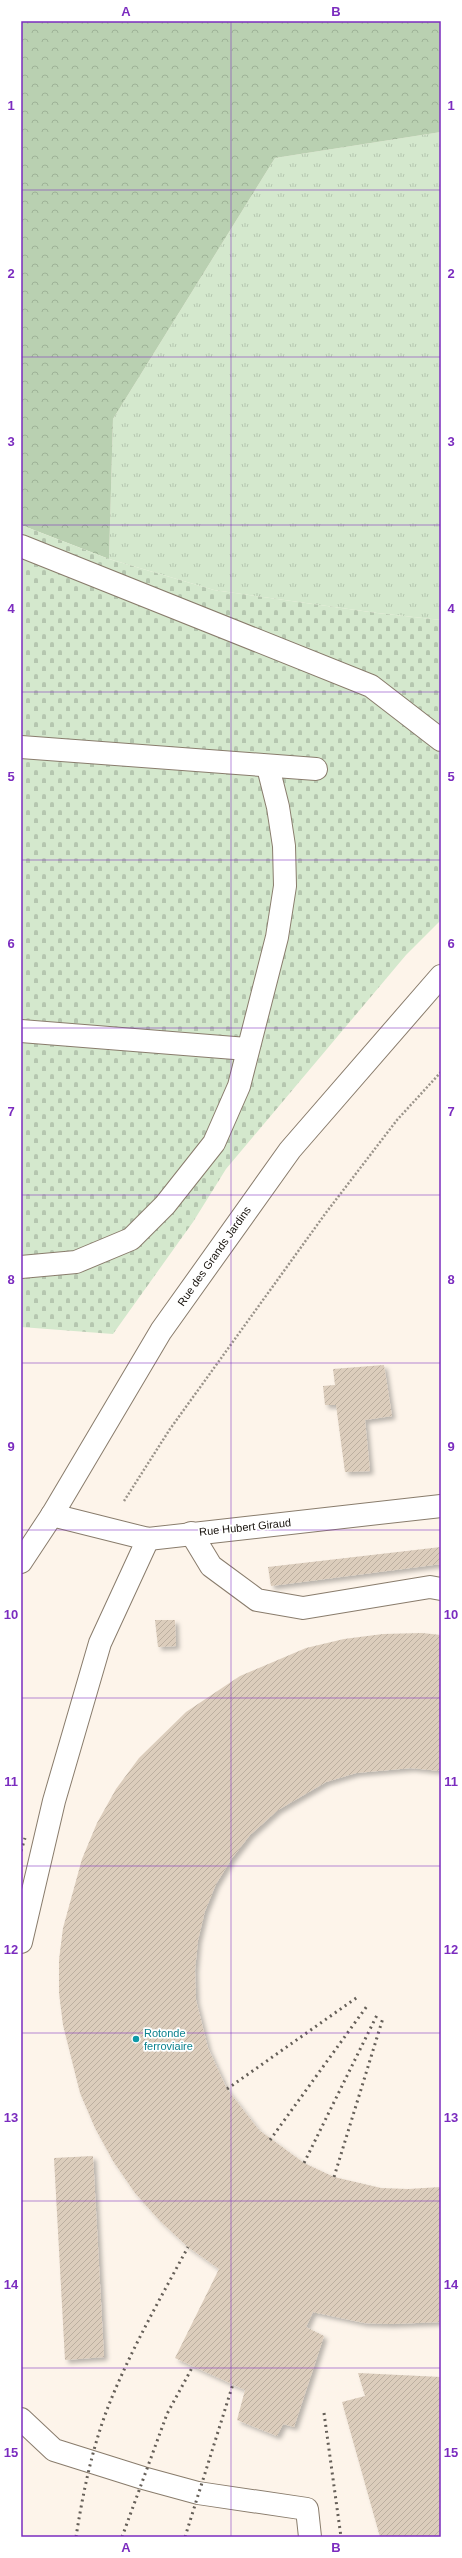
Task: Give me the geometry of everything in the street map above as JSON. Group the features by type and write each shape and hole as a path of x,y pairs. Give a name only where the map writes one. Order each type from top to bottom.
{"main road":[{"path":"21,546 371,686 441,740"},
{"path":"21,747 268,767 316,769"},
{"path":"21,1267 76,1262 131,1239 165,1205 214,1143 239,1086 247,1049 277,937 285,886 284,846 278,807 268,767"},
{"name":"Rue des Grands Jardins","path":"21,1562 52,1515 161,1331 290,1150 441,976"},
{"path":"21,1031 247,1049"},
{"name":"Rue Hubert Giraud","path":"52,1515 148,1538 441,1506"},
{"path":"191,1533 211,1566 257,1600 303,1608 430,1586 441,1589"},
{"path":"21,1942 54,1801 100,1643 148,1538"},
{"path":"21,2419 54,2450 143,2478 198,2493 307,2509 310,2537"}],"path":[{"path":"107,1529 170,1429 325,1214 397,1120 441,1072"}],"green space":[{"path":"21,21 441,21 441,132 275,158 113,419 109,559 21,525"},
{"path":"441,132 441,620 377,613 214,590 109,559 113,419 275,158"},
{"path":"21,525 109,559 214,590 377,613 441,620 441,920 406,955 226,1169 193,1222 113,1334 21,1327"}],"building":[{"path":"384,1365 392,1416 365,1420 370,1471 345,1472 336,1405 325,1405 323,1386 335,1385 333,1369"},
{"path":"441,1547 441,1564 271,1586 268,1567"},
{"path":"155,1620 175,1620 176,1646 158,1647"},
{"name":"Rotonde ferroviaire","path":"422,1633 441,1635 441,1771 411,1768 356,1773 326,1782 278,1810 250,1835 232,1858 216,1884 205,1911 198,1940 195,1970 196,2000 208,2048 227,2089 259,2130 304,2163 334,2177 381,2188 408,2189 441,2187 441,2322 390,2324 364,2323 313,2312 306,2327 324,2336 294,2427 283,2424 277,2436 237,2420 245,2390 175,2358 219,2269 188,2247 160,2221 135,2193 113,2161 95,2128 80,2093 63,2025 59,1993 59,1960 63,1928 82,1859 97,1823 116,1789 139,1758 186,1712 240,1676 306,1648 344,1639 383,1634"},
{"path":"93,2156 104,2357 65,2360 54,2158"},
{"path":"358,2373 441,2377 441,2537 380,2537 342,2402 365,2396"}],"railway":[{"path":"21,1851 25,1838"},
{"path":"227,2089 359,1996"},
{"path":"270,2140 367,2006"},
{"path":"304,2163 377,2015"},
{"path":"334,2177 383,2018"},
{"path":"76,2537 89,2468 98,2434 110,2402 137,2342 188,2247"},
{"path":"122,2537 167,2414 193,2366"},
{"path":"185,2537 233,2384"},
{"path":"324,2413 341,2537"}],"place":[{"name":"Rotonde ferroviaire","path":"136,2039"}]}
